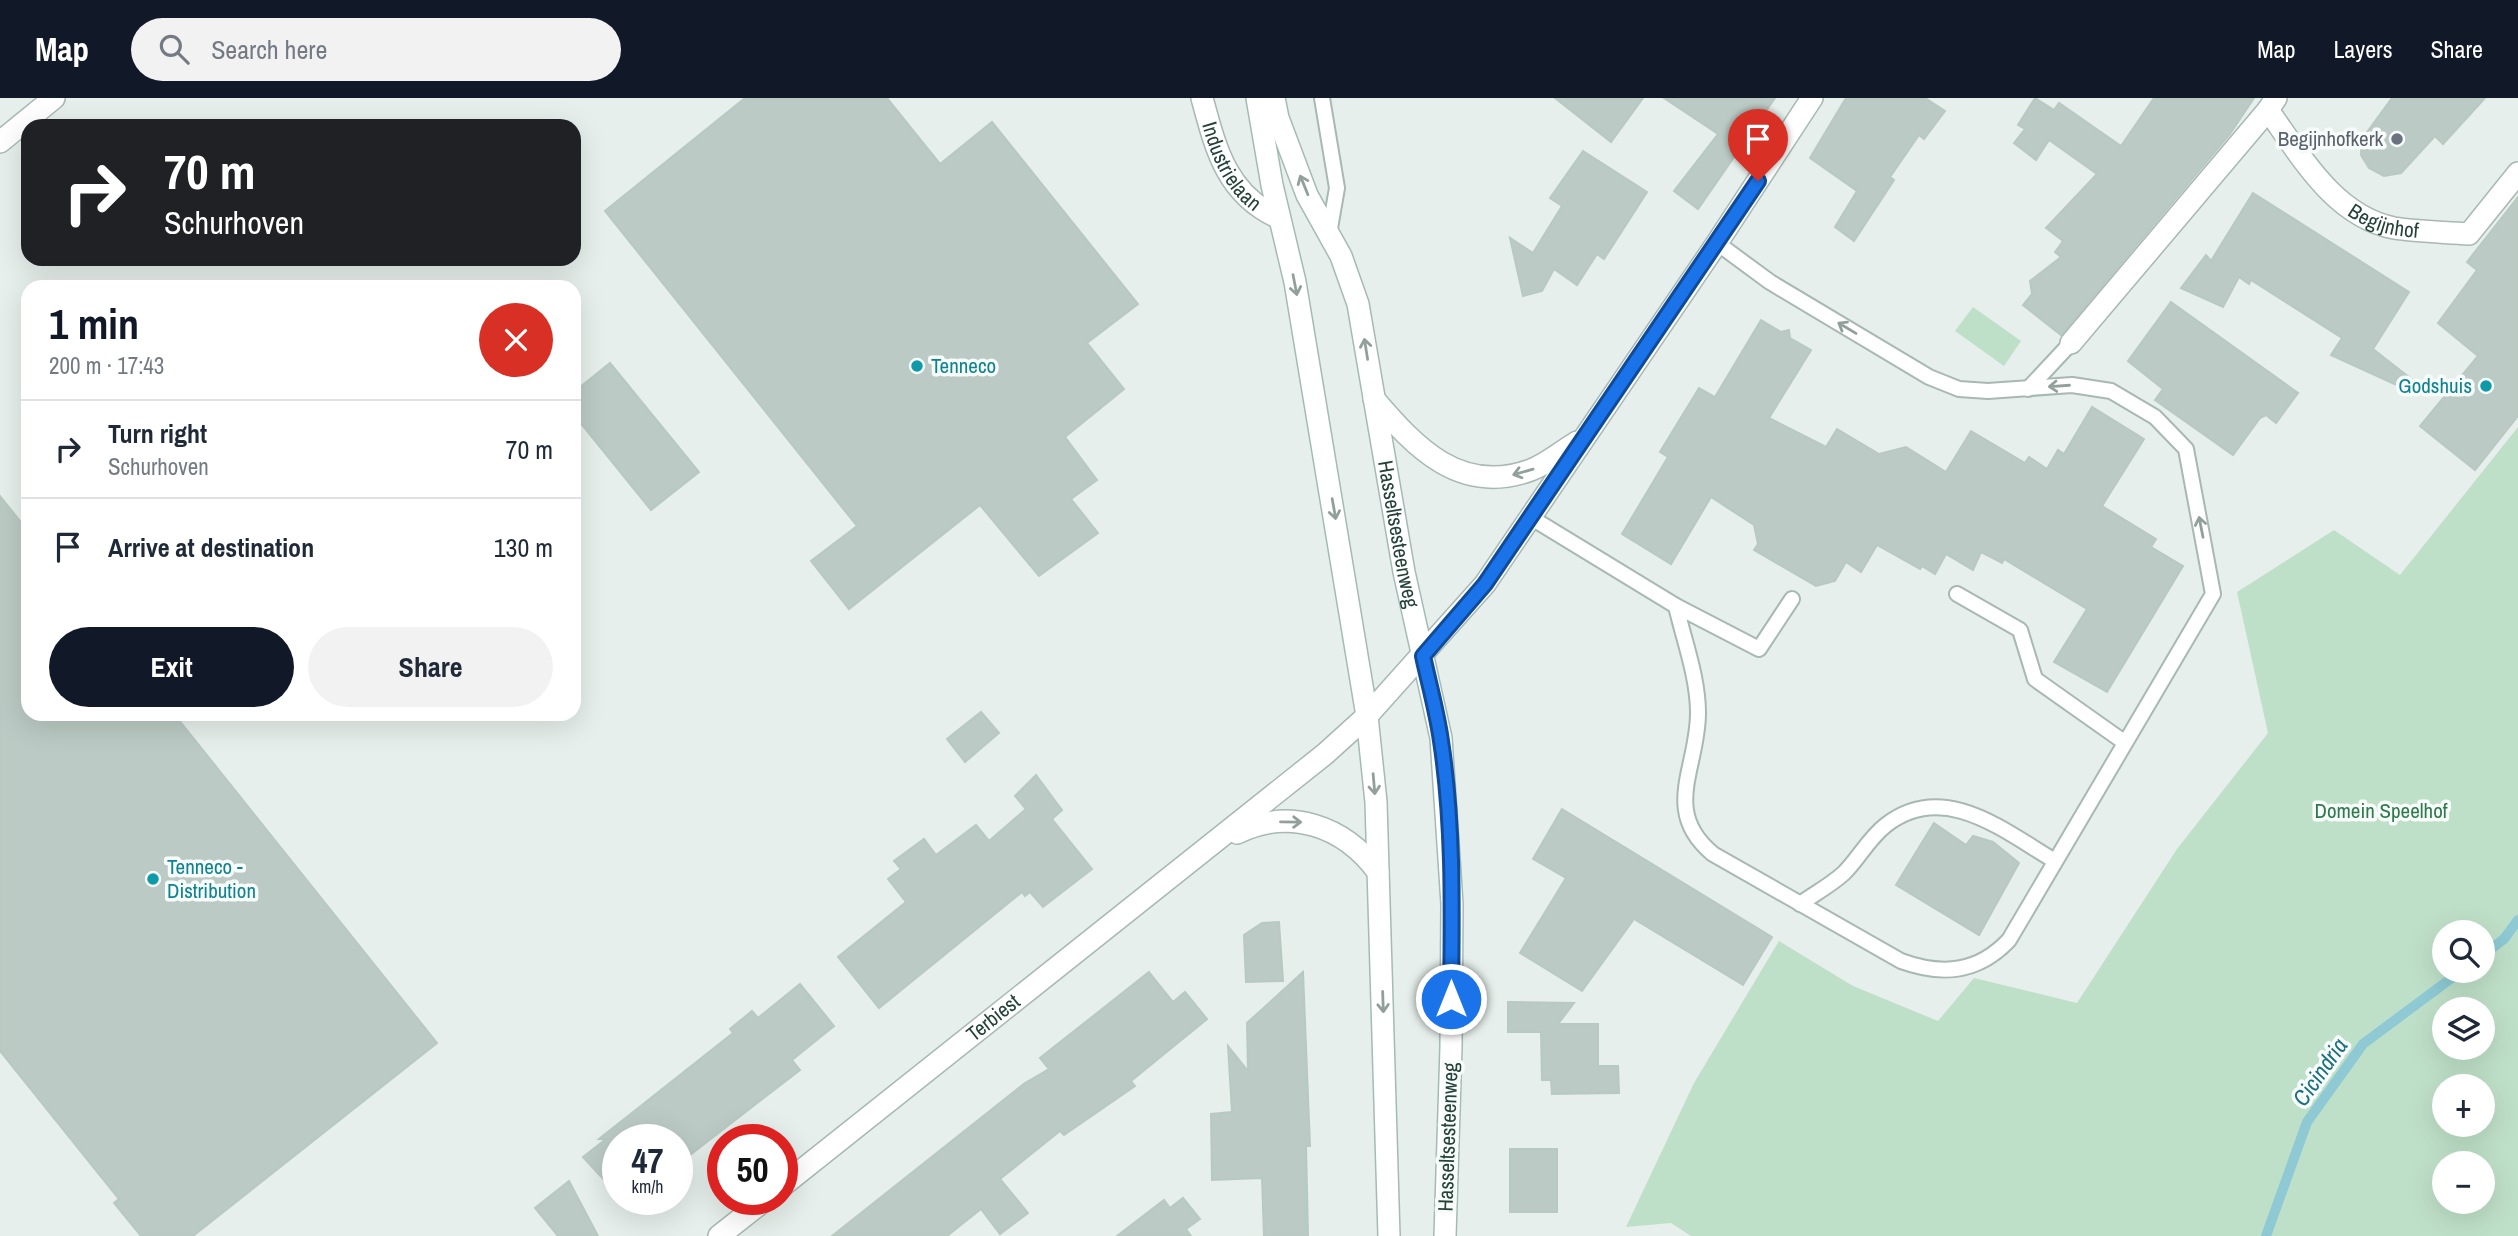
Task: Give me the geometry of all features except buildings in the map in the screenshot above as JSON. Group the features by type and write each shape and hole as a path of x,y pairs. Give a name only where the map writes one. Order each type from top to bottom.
{"street":[{"path":"28,119 54,98"},
{"name":"Industrielaan","path":"1202,98 1212,136 1236,187 1256,208 1279,218"},
{"path":"1257,98 1279,218 1295,282 1367,716 1376,802 1389,1236"},
{"name":"Hasseltsesteenweg","path":"1274,98 1278,118 1307,195 1341,256 1358,304 1404,572 1444,761 1452,904 1445,1236"},
{"name":"Terbiest","path":"798,1173 1205,850 1367,716 1485,584 1717,243 1812,98"},
{"name":"Begijnhof","path":"2071,343 2272,104 2333,195 2371,219 2393,228 2469,234 2518,173"},
{"path":"0,142 21,125"},
{"path":"1374,399 1408,439 1424,452 1443,465 1472,473 1515,475 1535,469 1582,439"},
{"name":"Terbiest","path":"1205,850 1262,823 1309,822 1331,829 1367,856 1378,872"},
{"path":"719,1236 746,1215"}],"lane":[{"path":"1322,98 1337,188 1329,234"},
{"path":"1676,606 1695,680 1698,713 1685,786 1690,830 1713,854 1900,961 1926,970 1962,969 1996,954 2009,940 2213,594 2186,449 2155,417 2111,391 2072,386 1988,391 1959,389 1929,377 1770,282 1717,243"},
{"path":"2028,388 2071,343"},
{"path":"1530,517 1676,606 1759,649 1792,599"},
{"path":"1957,594 2020,629 2035,679 2124,742"},
{"path":"1800,904 1844,873 1887,824 1936,805 1961,810 2055,861"}],"green space":[{"path":"1973,307 2021,341 2004,366 1955,331"},
{"name":"Domein Speelhof","path":"2518,427 2518,1236 1691,1236 1671,1223 1626,1227 1694,1083 1779,941 1853,986 1938,1021 1974,978 2077,1003 2177,849 2268,733 2237,592 2334,530 2400,575"}],"waterway":[{"name":"Cicindria","path":"2495,946 2504,939 2518,920"},
{"name":"Cicindria","path":"2266,1236 2307,1122 2363,1044 2445,983"}],"place":[{"name":"Begijnhofkerk","path":"2397,139"},
{"name":"Tenneco","path":"917,366"},
{"name":"Godshuis","path":"2486,386"},
{"name":"Tenneco - Distribution","path":"153,879"}],"route":[{"path":"1451,999 1452,904 1446,785 1441,738 1423,656 1485,584 1758,181"}]}
